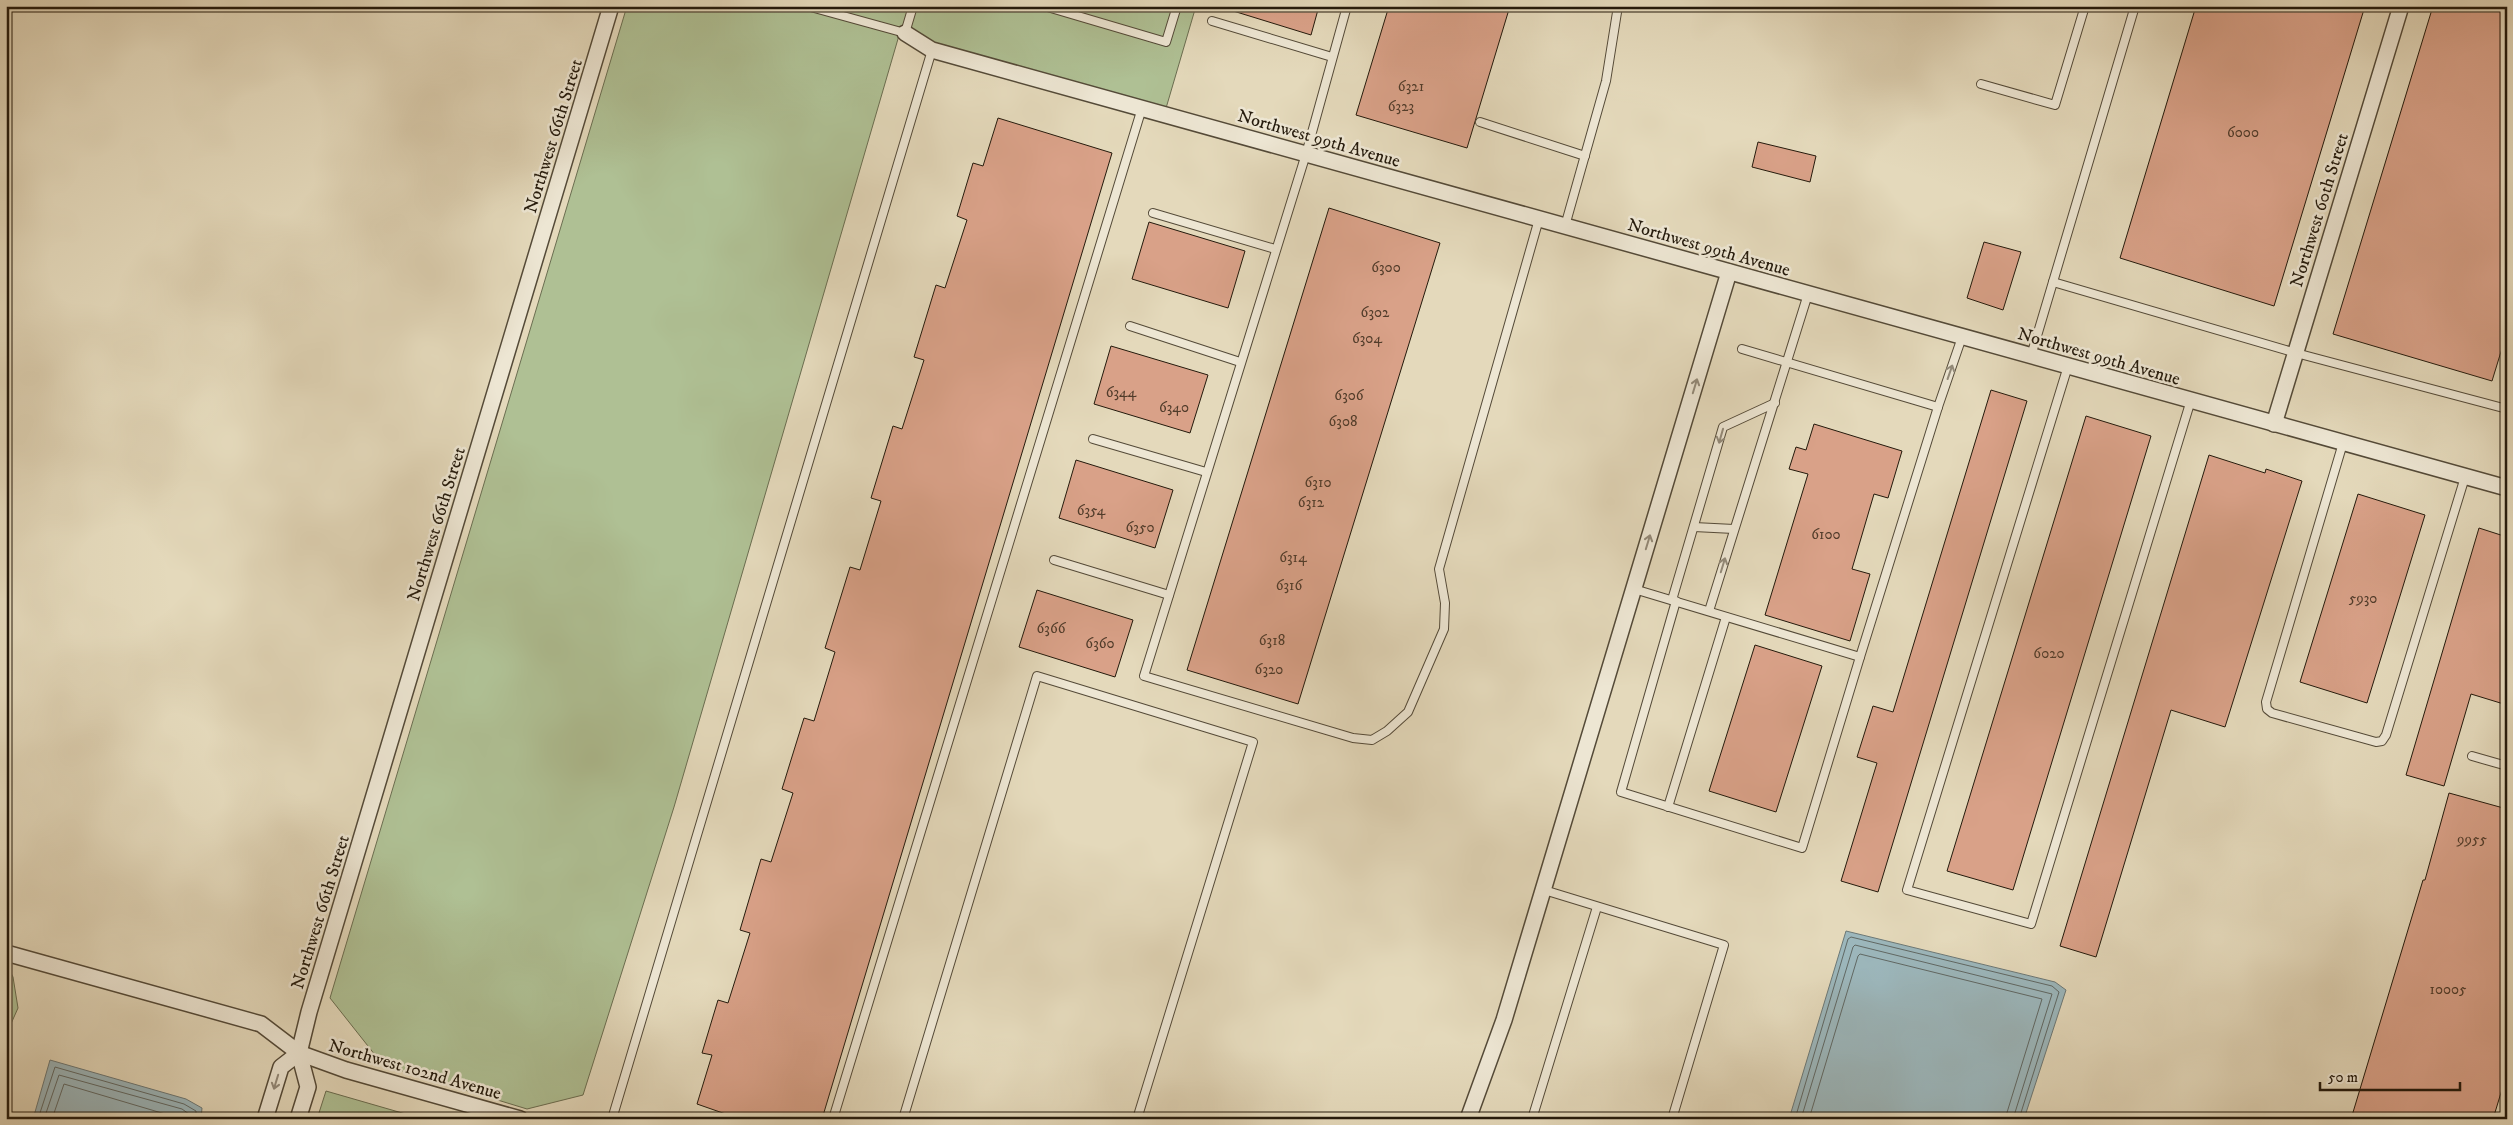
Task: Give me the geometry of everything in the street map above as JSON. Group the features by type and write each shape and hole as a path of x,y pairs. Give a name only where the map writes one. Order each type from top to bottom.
{"street":[{"name":"Northwest 66th Street","path":"298,1119 308,1087 299,1053 315,993 611,6"},
{"name":"Northwest 60th Street","path":"2274,424 2400,6"},
{"name":"Northwest 99th Avenue","path":"905,33 932,50 2507,488"},
{"path":"1468,1119 1498,1038 1544,890 1729,272"},
{"name":"Northwest 102nd Avenue","path":"6,953 261,1024 299,1053 346,1070 520,1119"},
{"path":"265,1119 281,1067 299,1053"}],"lane":[{"path":"807,6 905,33 913,6"},
{"path":"1044,6 1166,42 1177,6"},
{"path":"1347,6 1306,154 1144,676 1353,738 1372,740 1387,731 1408,712 1444,629 1445,603 1439,569 1539,219"},
{"path":"1565,226 1606,81 1618,6"},
{"path":"1980,84 2055,105 2085,6"},
{"path":"2031,356 2135,6"},
{"path":"1212,20 1332,57"},
{"path":"612,1119 932,50"},
{"path":"833,1119 1142,108"},
{"path":"1480,122 1585,156"},
{"path":"1153,213 1276,249"},
{"path":"2053,282 2296,353 2507,409"},
{"path":"1709,611 1808,294"},
{"path":"1130,326 1240,362"},
{"path":"1775,403 1723,428 1621,792 1802,848 1938,407 1962,337"},
{"path":"1742,349 1938,407"},
{"path":"2068,366 1907,890 2031,924 2191,400"},
{"path":"1094,439 1206,472"},
{"path":"2343,443 2266,702 2267,708 2272,712 2376,742 2382,741 2386,735 2465,477"},
{"path":"1694,527 1734,529"},
{"path":"1054,560 1169,594"},
{"path":"1634,589 1860,657"},
{"path":"1668,807 1726,617"},
{"path":"903,1119 1037,676 1253,742 1136,1119"},
{"path":"2472,756 2507,766"},
{"path":"1544,890 1724,946 1672,1119"},
{"path":"1532,1119 1597,907"}],"green space":[{"path":"627,6 1196,6 1164,115 900,32 674,807 583,1095 527,1109 383,1065 330,998"},
{"path":"6,963 13,977 18,1008 6,1035"},
{"path":"326,1091 423,1119 317,1119"}],"water":[{"path":"1846,931 2055,982 2066,990 2024,1119 1789,1119"},
{"path":"50,1060 186,1099 202,1108 201,1119 33,1119"}],"building":[{"path":"1231,6 1319,6 1311,35 1230,10"},
{"path":"1389,6 1510,6 1467,148 1356,115"},
{"path":"2196,6 2365,6 2274,306 2120,258"},
{"path":"2433,6 2507,6 2507,332 2492,381 2333,334"},
{"path":"998,118 1112,153 822,1119 740,1119 697,1104 712,1055 702,1053 718,1000 728,1003 750,933 740,930 761,859 771,862 793,793 782,789 804,718 814,721 835,652 825,648 850,567 860,570 881,501 871,498 893,426 902,429 924,360 914,357 936,285 945,288 967,220 957,216 973,163 983,166"},
{"path":"1758,142 1816,156 1810,182 1752,167"},
{"path":"1329,208 1440,243 1298,704 1187,670"},
{"path":"1149,222 1245,251 1228,308 1132,279"},
{"path":"1984,242 2021,252 2003,310 1967,298"},
{"path":"1111,346 1208,375 1190,433 1094,404"},
{"path":"1991,390 2027,401 1878,892 1841,881 1877,763 1857,757 1873,706 1893,712"},
{"path":"2086,416 2151,436 2013,890 1947,871"},
{"path":"1814,424 1902,451 1888,498 1874,494 1852,569 1870,574 1850,641 1765,615 1808,474 1789,469 1796,447 1806,450"},
{"path":"2209,455 2265,473 2266,469 2302,481 2225,727 2171,710 2096,957 2060,946"},
{"path":"1076,460 1173,490 1155,548 1059,518"},
{"path":"2358,494 2425,515 2367,703 2300,682"},
{"path":"2479,528 2507,537 2507,705 2471,694 2444,786 2406,775"},
{"path":"1037,590 1133,620 1115,677 1019,647"},
{"path":"1755,645 1822,666 1776,812 1709,791"},
{"path":"2449,793 2507,809 2507,1073 2493,1119 2351,1119 2423,880 2425,880"}]}
